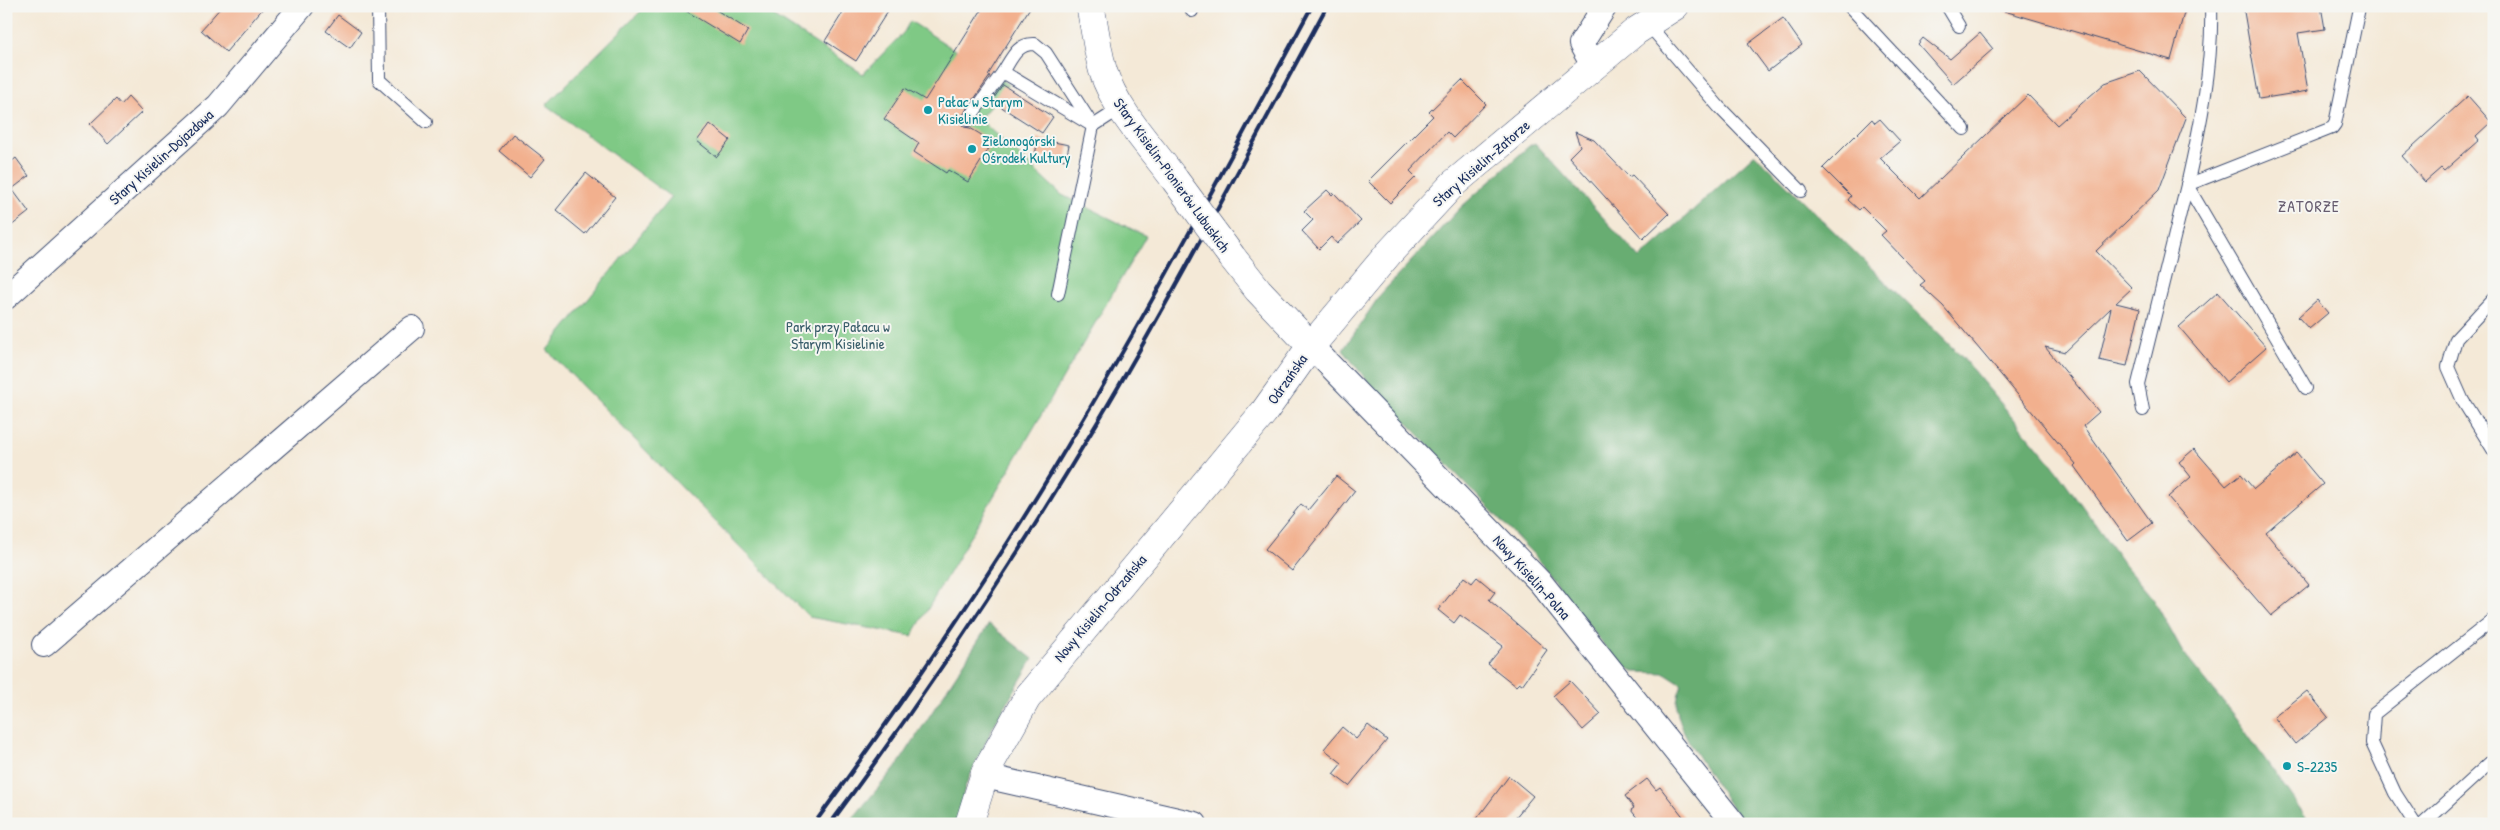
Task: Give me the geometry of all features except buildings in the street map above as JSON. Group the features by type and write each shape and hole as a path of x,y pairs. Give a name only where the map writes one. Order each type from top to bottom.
{"street":[{"name":"Stary Kisielin-Dojazdowa","path":"6,296 218,106 302,6"},
{"name":"Stary Kisielin-Pionierów Lubuskich","path":"1090,6 1103,71 1122,108 1258,290 1311,346"},
{"path":"1594,67 1581,44 1604,6"},
{"name":"Stary Kisielin-Zatorze","path":"1311,346 1395,246 1453,184 1648,23 1676,6"},
{"path":"44,645 412,328"},
{"name":"Odrzańska","path":"1264,412 1311,346"},
{"name":"Nowy Kisielin-Polna","path":"1311,346 1541,583 1734,824"},
{"name":"Nowy Kisielin-Odrzańska","path":"969,824 985,773 1027,698 1264,412"},
{"path":"985,773 998,778 1195,824"}],"lane":[{"path":"378,6 379,80 426,122"},
{"path":"1849,6 1964,128"},
{"path":"1947,6 1959,26"},
{"path":"2143,410 2138,384 2198,136 2212,30 2211,6"},
{"path":"2187,186 2332,128 2335,124 2359,8 2362,6"},
{"path":"1648,23 1719,107 1801,190"},
{"path":"968,120 1018,49 1022,45 1035,44 1046,53 1093,126 1058,294"},
{"path":"1003,72 1093,126"},
{"path":"1093,126 1122,108"},
{"path":"2187,186 2306,388"},
{"path":"2494,298 2456,339 2448,367 2463,402 2494,451"},
{"path":"2414,824 2395,793 2372,743 2374,714 2492,624"},
{"path":"2424,824 2494,759"}],"green space":[{"name":"Park przy Pałacu w Starym Kisielinie","path":"650,6 758,6 863,74 904,32 910,21 1009,85 979,119 1062,195 1146,236 912,636 809,617 547,350 671,197 546,105 641,11"},
{"path":"1535,143 1640,258 1755,154 1961,356 2052,464 2124,564 2154,600 2183,653 2235,717 2311,824 1741,824 1702,764 1684,731 1678,716 1677,703 1682,684 1665,673 1634,672 1615,660 1536,557 1368,382 1343,350 1380,295 1459,209 1529,146"},
{"path":"989,624 1033,659 993,727 965,787 957,824 848,824 899,763"}],"railway":[{"path":"814,824 953,627 1050,475 1170,268 1312,6"},
{"path":"830,824 901,726 969,627 1066,475 1214,216 1327,6"}],"place":[{"name":"Pałac w Starym Kisielinie","path":"928,110"},
{"name":"Zielonogórski Ośrodek Kultury","path":"972,149"},
{"name":"S-2235","path":"2287,766"}],"district":[{"name":"ZATORZE","path":"2309,206"}]}
